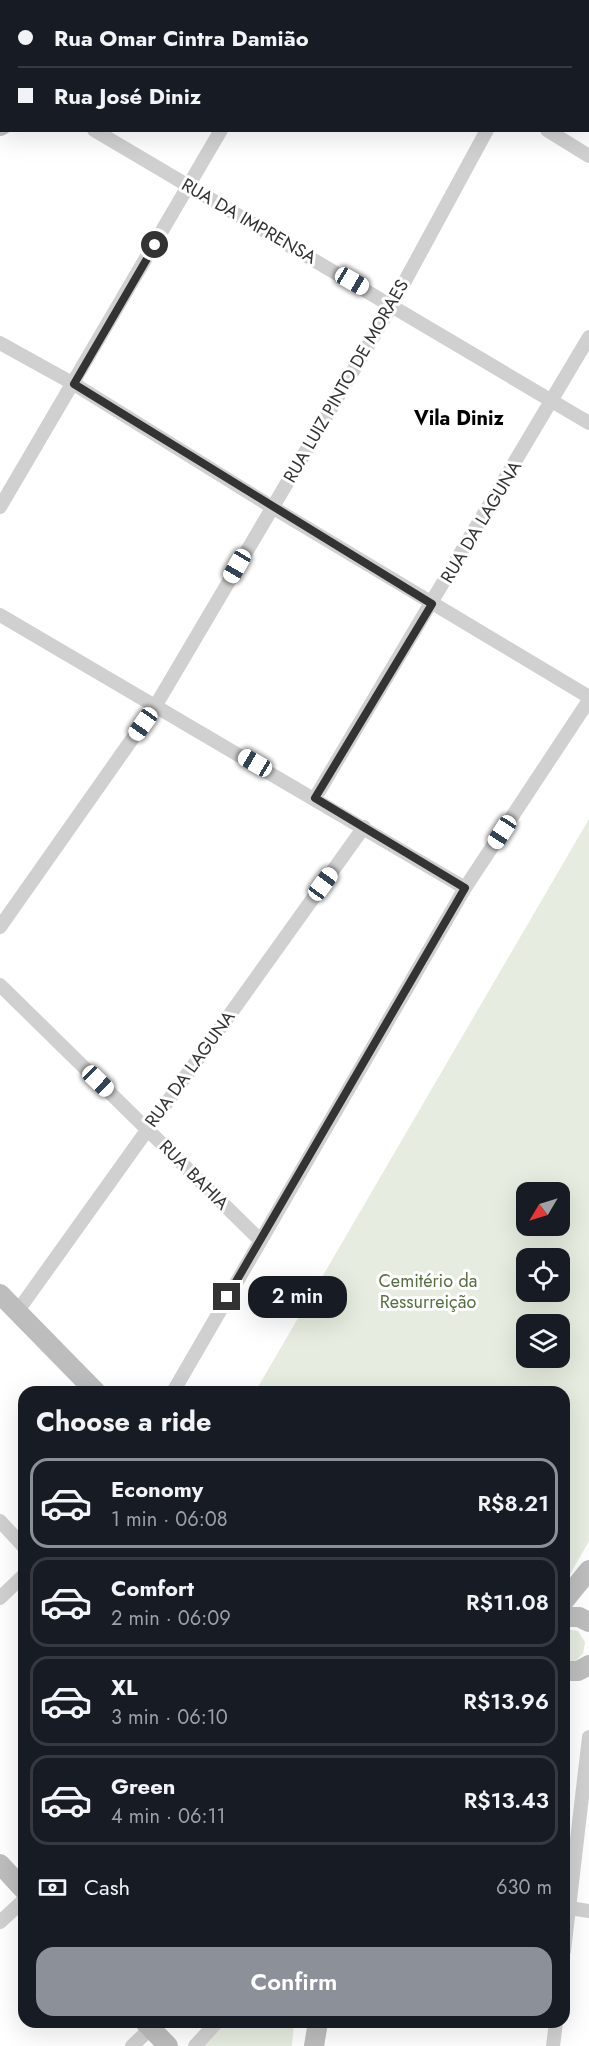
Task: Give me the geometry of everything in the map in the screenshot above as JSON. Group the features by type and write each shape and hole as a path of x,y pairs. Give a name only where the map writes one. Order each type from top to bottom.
{"street":[{"name":"RUA DA IMPRENSA","path":"97,132 589,423"},
{"path":"0,507 220,132"},
{"name":"RUA LUIZ PINTO DE MORAES","path":"0,927 156,705 392,305 486,132"},
{"path":"550,132 589,156"},
{"name":"RUA DA LAGUNA","path":"315,798 589,337"},
{"path":"0,343 74,384 589,699 465,888 176,1386"},
{"path":"0,615 465,888"},
{"name":"RUA DA LAGUNA","path":"17,1312 364,827"},
{"name":"RUA BAHIA","path":"0,985 260,1240"},
{"path":"0,1294 90,1386"},
{"path":"0,1521 18,1540"},
{"path":"570,1594 589,1570"},
{"path":"0,1598 18,1581"},
{"path":"570,1617 579,1617 589,1622"},
{"path":"570,1884 589,1737"},
{"path":"0,1864 18,1884"},
{"path":"0,1922 18,1906"},
{"path":"570,1908 589,1911"},
{"path":"132,2046 146,2028"},
{"path":"151,2028 168,2046"},
{"path":"195,2046 212,2028"},
{"path":"314,2046 317,2028"},
{"path":"553,2046 555,2028"}],"green space":[{"name":"Cemitério da Ressurreição","path":"589,819 589,1541 570,1574 570,1386 258,1386"},
{"path":"570,1630 578,1631 585,1642 583,1654 574,1662 570,1662"},
{"path":"220,2028 294,2028 292,2046 203,2046"}],"district":[{"name":"Vila Diniz","path":"459,418"}],"route":[{"path":"155,245 74,384 432,604 315,798 465,888 227,1297"}]}
